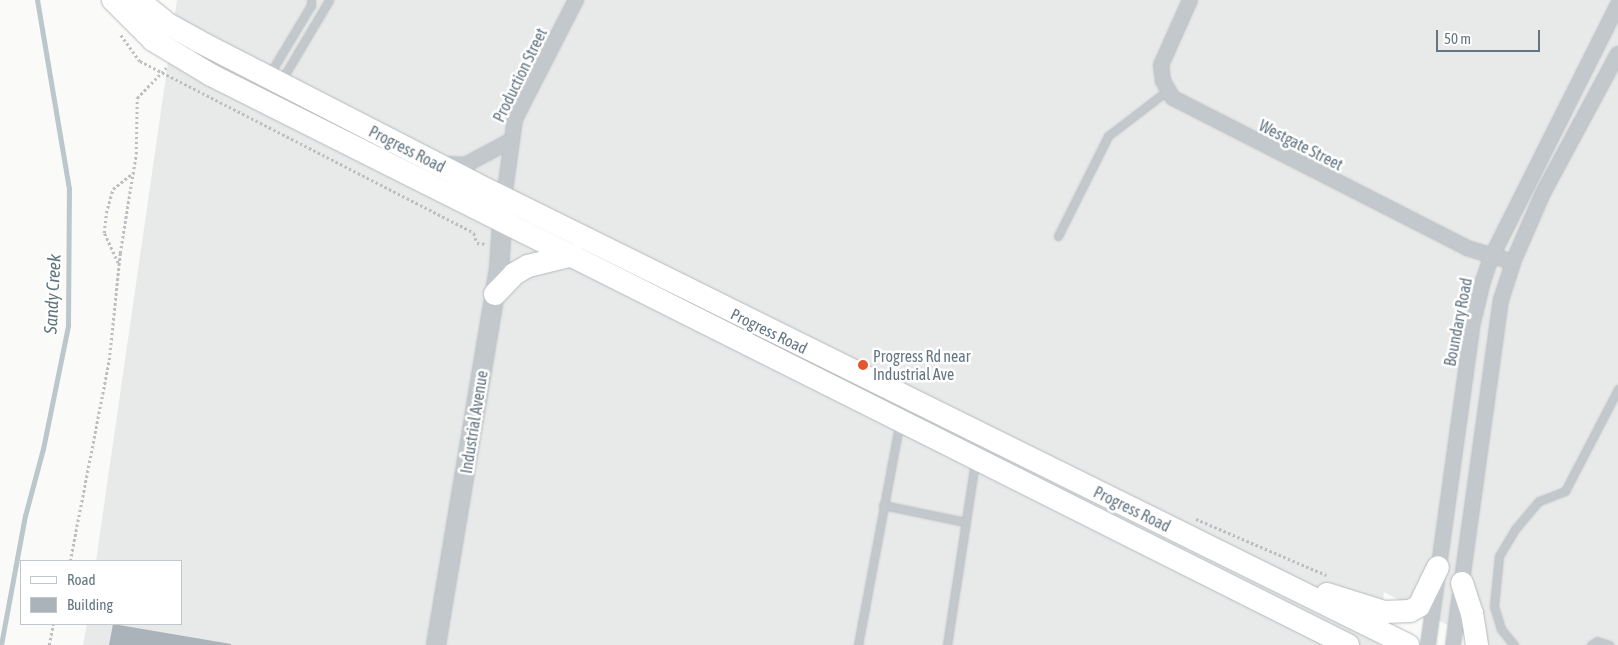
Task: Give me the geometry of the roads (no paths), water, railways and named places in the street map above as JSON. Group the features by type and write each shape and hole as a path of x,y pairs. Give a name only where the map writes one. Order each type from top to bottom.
{"main road":[{"name":"Progress Road","path":"113,0 153,40 174,54 900,422 1348,645"},
{"name":"Progress Road","path":"138,0 166,23 273,81 436,164 693,294 1294,587 1408,645"},
{"path":"495,294 514,274 528,266 573,255"},
{"path":"1294,587 1352,599 1384,612 1403,613 1419,606 1438,567"},
{"path":"1462,583 1472,613 1477,645"}],"street":[{"name":"Production Street","path":"504,198 510,141 515,119 576,0"},
{"path":"1168,90 1163,81 1161,65 1190,0"},
{"name":"Boundary Road","path":"1428,645 1472,326 1491,258 1618,4"},
{"path":"1453,645 1501,300 1513,262 1543,193 1618,54"},
{"name":"Westgate Street","path":"1168,90 1173,98 1209,118 1491,258 1513,262"},
{"path":"436,164 464,165 510,141"},
{"name":"Industrial Avenue","path":"436,645 495,294 504,198"}],"lane":[{"path":"273,81 312,5 311,0"},
{"path":"273,81 329,0"},
{"path":"1058,236 1108,136 1168,90"},
{"path":"1514,645 1501,629 1494,606 1499,556 1516,528 1539,501 1565,490 1618,389"},
{"path":"858,645 900,422"},
{"path":"947,645 975,459"},
{"path":"884,505 965,522"},
{"path":"1591,645 1597,641 1609,645"}],"waterway":[{"name":"Sandy Creek","path":"1,645 25,516 43,449 68,326 69,189 37,0"}],"place":[{"name":"Progress Rd near Industrial Ave","path":"863,365"}]}
